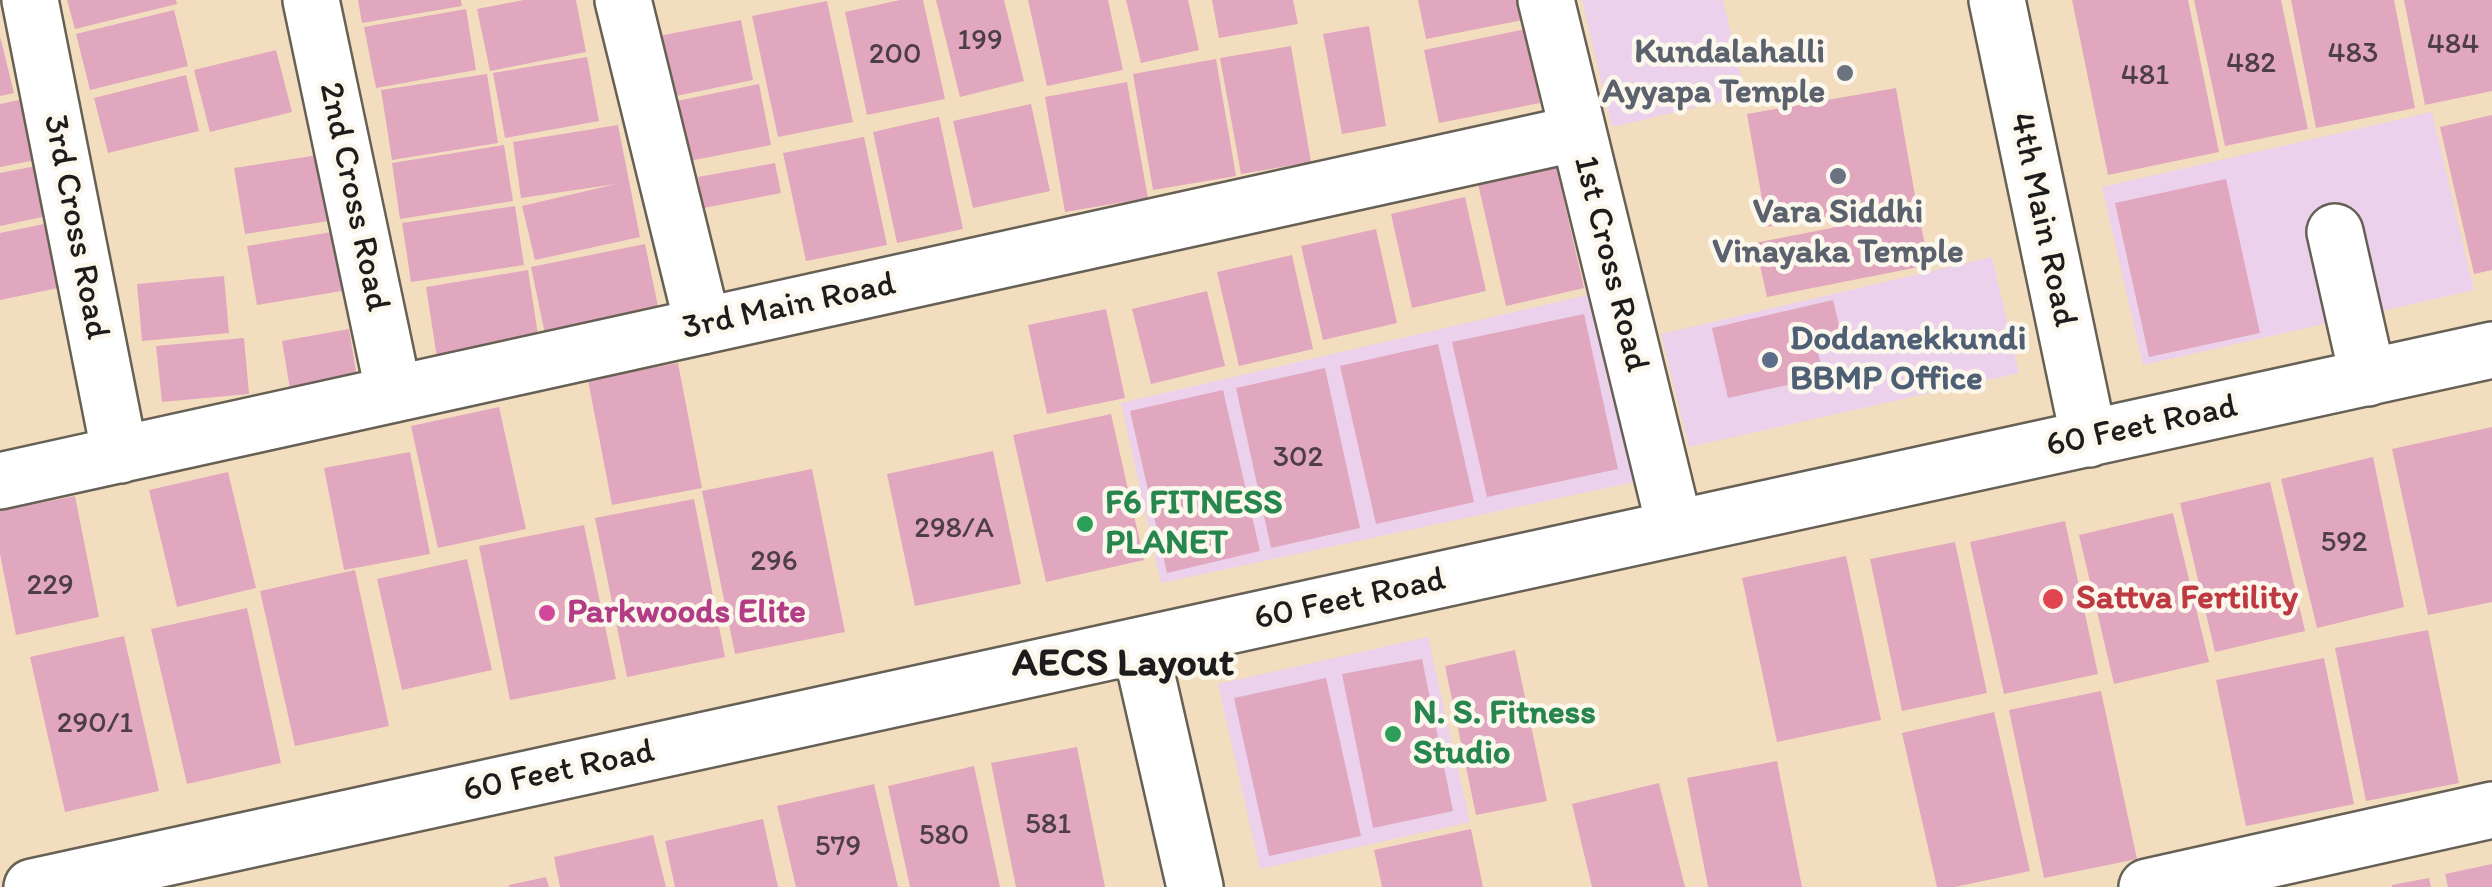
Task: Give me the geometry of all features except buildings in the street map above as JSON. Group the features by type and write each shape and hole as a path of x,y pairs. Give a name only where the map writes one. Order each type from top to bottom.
{"street":[{"name":"3rd Cross Road","path":"30,0 120,454"},
{"name":"2nd Cross Road","path":"312,0 394,394"},
{"path":"623,0 703,326"},
{"name":"1st Cross Road","path":"1546,0 1675,528"},
{"name":"4th Main Road","path":"1997,0 2090,439"},
{"name":"3rd Main Road","path":"0,481 1578,132"},
{"path":"2335,232 2368,378"},
{"name":"60 Feet Road","path":"32,887 2492,350"},
{"path":"1140,646 1195,887"},
{"path":"2147,887 2492,810"}],"shaded area":[{"path":"1582,0 1723,0 1746,96 1612,127"},
{"path":"2432,112 2474,290 2143,365 2102,187"},
{"path":"1992,257 2019,373 1689,447 1661,334"},
{"path":"1596,293 1639,481 1161,583 1121,403"},
{"path":"1428,637 1470,822 1260,869 1218,684"}],"place":[{"name":"Kundalahalli Ayyapa Temple","path":"1845,73"},
{"name":"Vara Siddhi Vinayaka Temple","path":"1838,176"},
{"name":"Doddanekkundi BBMP Office","path":"1770,360"},
{"name":"F6 FITNESS PLANET","path":"1085,524"},
{"name":"Sattva Fertility","path":"2053,599"},
{"name":"Parkwoods Elite","path":"547,613"},
{"name":"N. S. Fitness Studio","path":"1393,734"}],"district":[{"name":"AECS Layout","path":"1123,665"}]}
